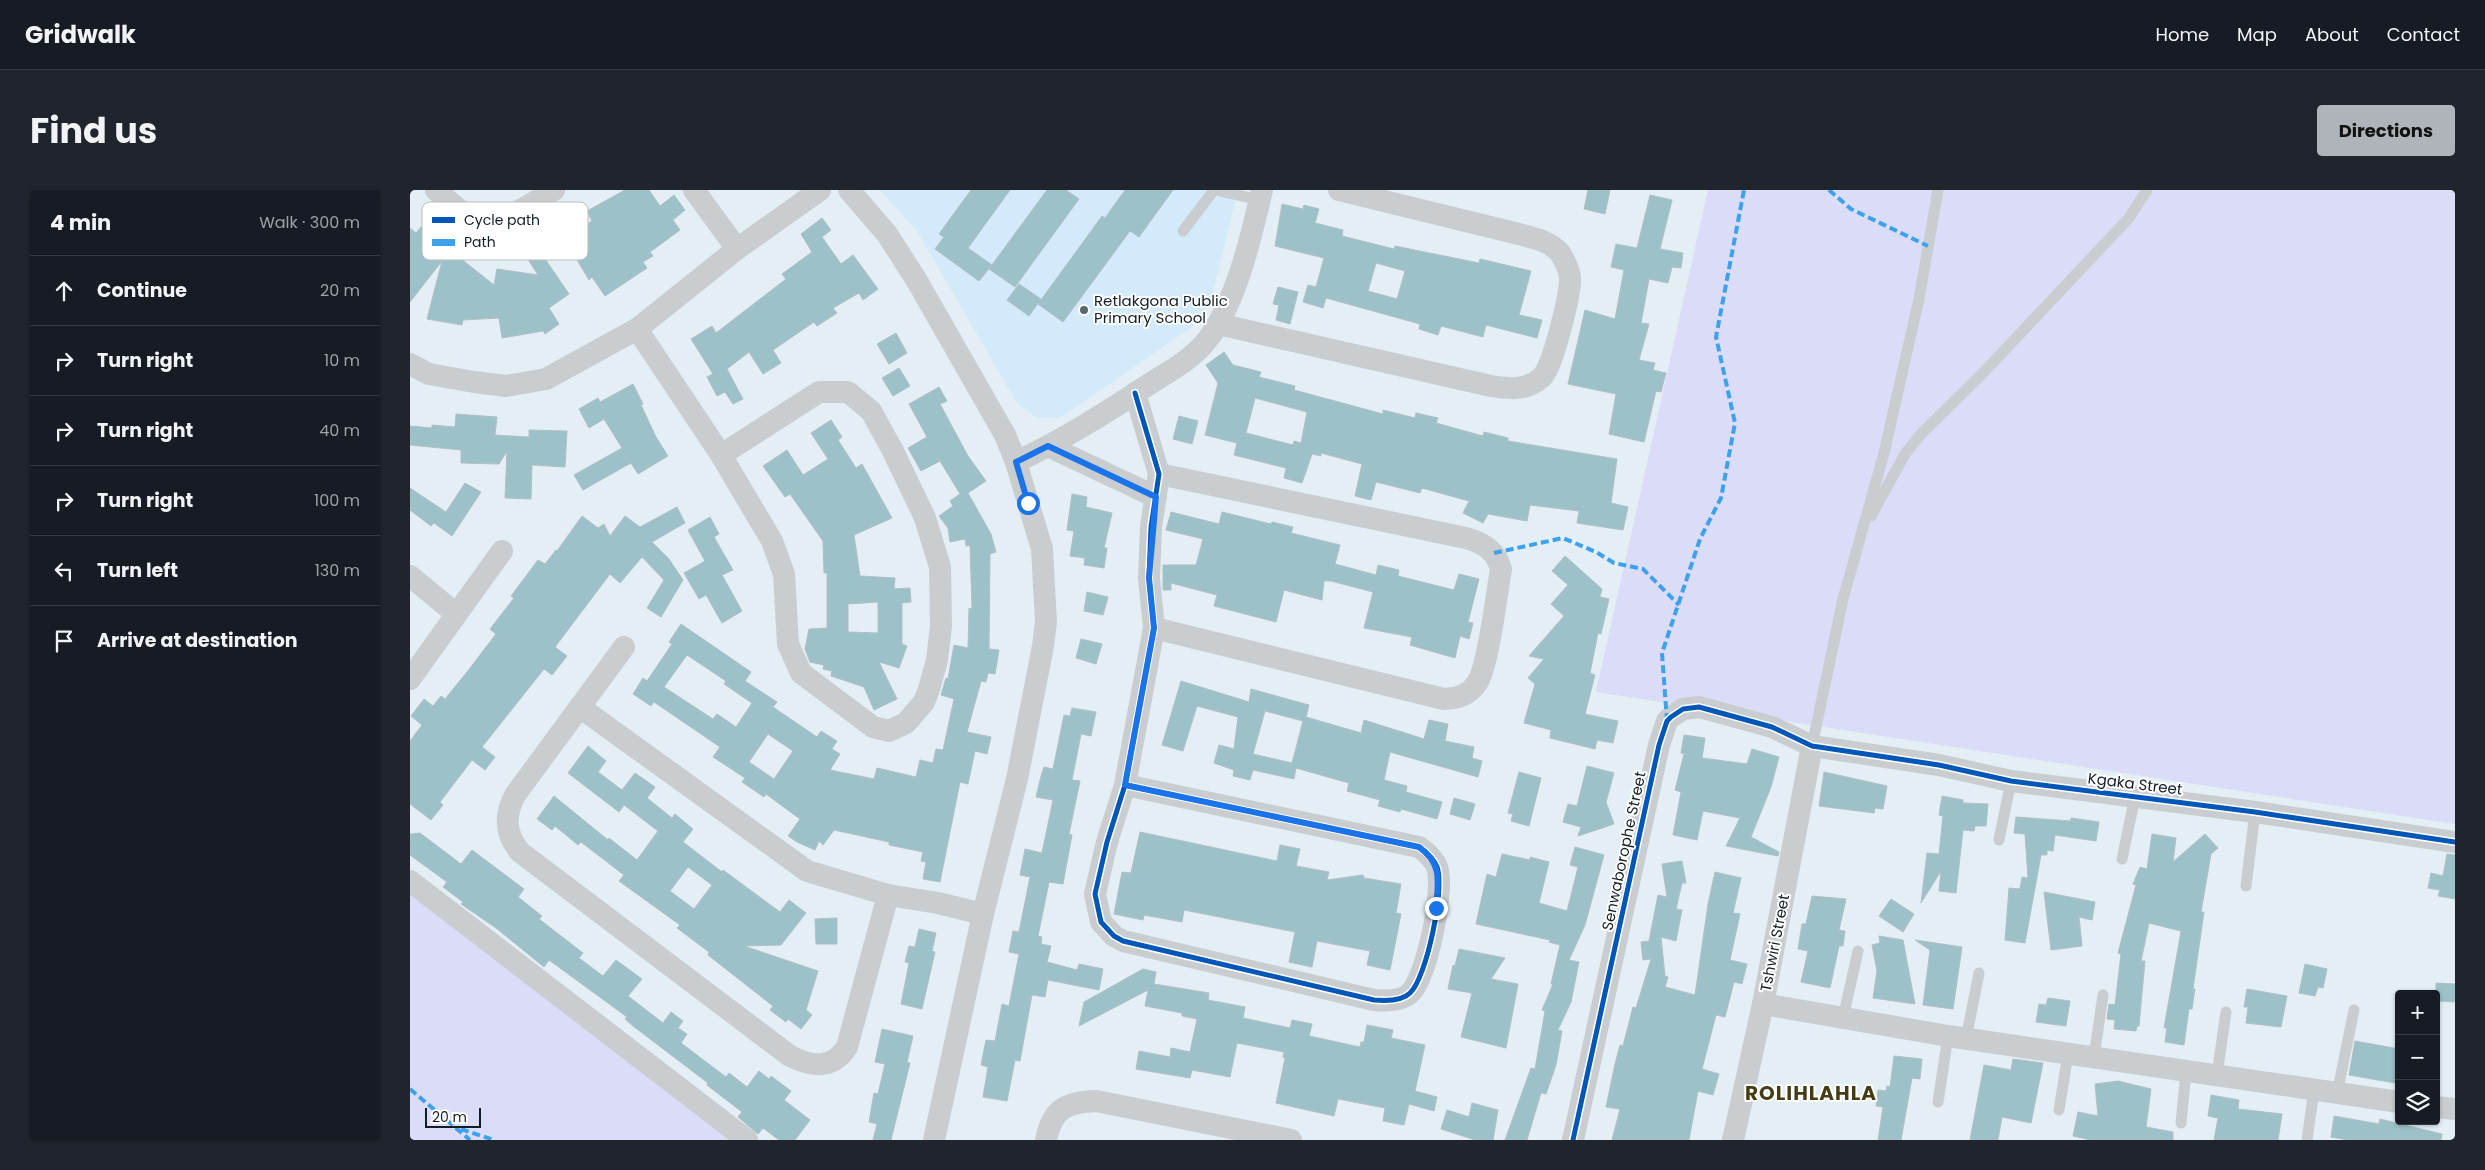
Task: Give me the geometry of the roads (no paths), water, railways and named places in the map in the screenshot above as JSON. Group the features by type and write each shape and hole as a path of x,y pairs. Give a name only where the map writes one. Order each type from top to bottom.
{"street":[{"path":"436,190 450,202"},
{"path":"533,202 554,190"},
{"path":"694,190 737,249"},
{"path":"410,364 429,374 506,386 546,380 637,329 737,249 820,190"},
{"path":"849,190 887,234 917,281 1005,435 1016,462 1042,549 1046,622 1043,646 1017,779 983,914 934,1140"},
{"path":"1218,324 1491,386 1517,390 1534,383 1542,377 1552,357 1570,281 1566,264 1555,248 1547,242 1519,234 1339,190"},
{"path":"1016,462 1048,446 1135,394 1200,348 1218,324 1239,270 1261,195"},
{"path":"637,329 721,455 779,557 784,574 788,644 801,673 873,727 889,731 906,723 924,702 937,660 941,626 940,567 933,541 914,491 871,411 848,392 840,390 819,392 721,455"},
{"path":"1125,785 1419,847 1432,859 1438,868 1438,885 1426,964 1415,987 1406,996 1391,1000 1374,1000 1122,941 1114,936 1101,922 1097,914 1095,894 1107,842 1125,785 1154,628 1149,578 1159,474 1135,394"},
{"path":"1048,446 1156,497"},
{"path":"1154,628 1444,699 1456,698 1468,693 1480,678 1501,569 1494,553 1475,541 1466,538 1159,474"},
{"path":"410,679 456,612 502,551"},
{"path":"410,576 456,612"},
{"path":"624,647 581,708 515,795 507,817 509,836 520,852 790,1056 803,1063 823,1065 838,1058 846,1047 888,895"},
{"name":"Senwaborophe Street","path":"1573,1140 1659,745 1667,721 1683,709 1699,707 1772,727 1812,746"},
{"path":"581,708 794,863 818,876 888,895 938,903 983,914"},
{"name":"Kgaka Street","path":"1812,746 1939,765 2011,781 2254,812 2455,842"},
{"name":"Tshwiri Street","path":"1733,1140 1763,1004 1812,746"},
{"path":"410,881 747,1140"},
{"path":"1763,1004 1957,1038 2395,1101"},
{"path":"1046,1140 1050,1123 1061,1108 1080,1101 1096,1100 1291,1140"},
{"path":"2440,1108 2455,1110"}],"lane":[{"path":"1183,231 1215,190 1261,195"},
{"path":"1812,746 1843,599 1884,453 1919,299 1938,190"},
{"path":"1862,533 1906,454 1921,434 1983,373 2130,218 2147,190"},
{"path":"1999,840 2011,781"},
{"name":"Kgaka Street","path":"2122,859 2135,797"},
{"path":"2246,886 2254,812"},
{"path":"1843,1018 1858,951"},
{"path":"1938,1102 1979,973"},
{"path":"2094,1057 2103,995"},
{"path":"2337,1094 2354,1010"},
{"path":"2217,1075 2226,1012"},
{"path":"2059,1110 2068,1054"},
{"path":"2180,1123 2186,1072"},
{"path":"2306,1140 2314,1090"}],"place":[{"name":"Retlakgona Public Primary School","path":"1084,310"}],"district":[{"name":"ROLIHLAHLA","path":"1811,1093"}]}
